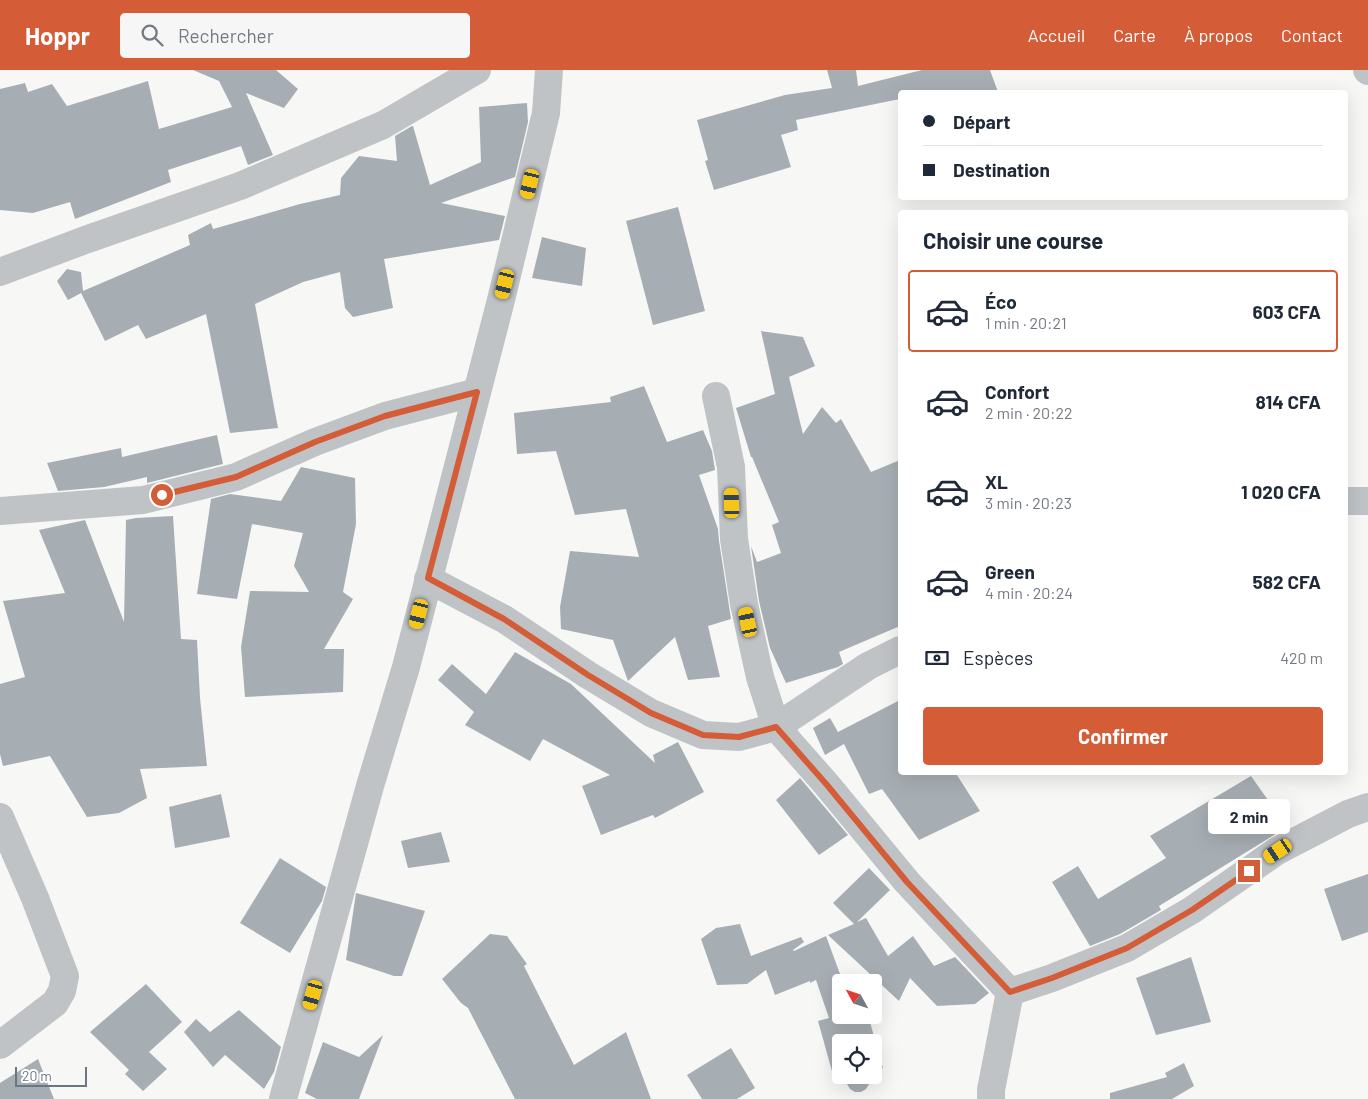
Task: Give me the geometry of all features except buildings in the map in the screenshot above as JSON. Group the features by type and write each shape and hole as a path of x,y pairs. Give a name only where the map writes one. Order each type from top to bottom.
{"street":[{"path":"0,272 240,186 383,126 477,70"},
{"path":"283,1099 370,786 406,667 501,300 546,113 549,70"},
{"path":"0,511 143,500 236,477 315,442 385,416 477,392"},
{"path":"716,396 731,467 734,539 744,604 760,677 776,727 827,785 907,882 1010,992"},
{"path":"1348,501 1368,501"},
{"path":"428,578 504,619 588,675 651,713 703,735 739,737 776,727 868,666 898,651"},
{"path":"1010,992 1052,978 1127,948 1192,910 1278,851 1348,814 1368,807"},
{"path":"0,817 35,898 65,976 62,991 55,1002 0,1045"},
{"path":"991,1099 991,1090 1010,992"}],"route":[{"path":"162,495 236,477 315,442 385,416 477,392 428,578 504,619 588,675 651,713 703,735 739,737 776,727 827,785 907,882 1010,992 1052,978 1127,948 1192,910 1249,871"}]}
